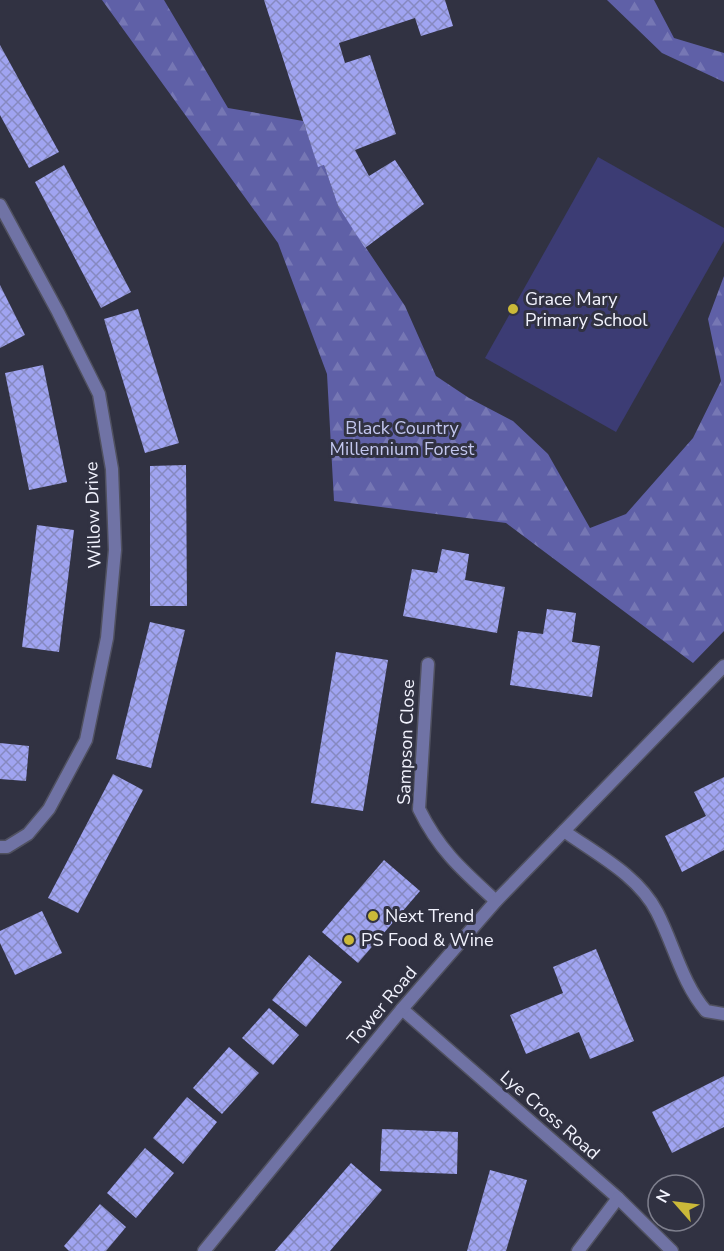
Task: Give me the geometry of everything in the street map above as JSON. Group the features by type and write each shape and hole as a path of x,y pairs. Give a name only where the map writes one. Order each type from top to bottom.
{"street":[{"name":"Willow Drive","path":"0,205 99,394 112,469 115,550 107,638 86,740 49,809 28,834 7,848 0,847"},
{"name":"Sampson Close","path":"428,664 418,809 453,861 496,901"},
{"name":"Tower Road","path":"204,1251 402,1009 496,901 724,666"},
{"path":"564,831 633,880 656,910 694,997 706,1011 724,1014"},
{"name":"Lye Cross Road","path":"402,1009 618,1198 672,1251"},
{"path":"578,1251 618,1198"}],"green space":[{"name":"Black Country Millennium Forest","path":"102,0 164,0 228,108 303,121 318,166 324,165 338,206 405,306 436,376 469,398 513,421 548,454 590,528 626,514 693,438 721,381 708,319 724,276 724,631 693,663 506,523 334,501 327,374 278,243"},
{"path":"607,0 654,0 674,38 724,53 724,82 662,53"}],"shaded area":[{"path":"598,157 724,228 724,241 616,432 485,358"}],"building":[{"path":"264,0 445,0 453,26 421,36 415,18 339,43 345,63 370,55 396,134 355,150 369,176 395,160 424,204 365,248 338,206 324,165 318,167"},
{"path":"0,45 59,152 29,168 0,115"},
{"path":"64,165 131,292 101,308 35,182"},
{"path":"0,285 25,335 0,348"},
{"path":"138,309 179,443 145,453 104,319"},
{"path":"43,365 67,482 29,490 5,373"},
{"path":"186,465 187,606 150,606 150,466"},
{"path":"37,525 74,530 59,652 22,647"},
{"path":"442,549 469,554 465,580 505,587 497,633 403,616 412,569 437,573"},
{"path":"547,609 576,613 572,642 600,646 592,697 510,685 518,631 543,634"},
{"path":"150,622 185,630 151,768 116,759"},
{"path":"336,652 388,660 363,811 311,803"},
{"path":"0,743 29,746 26,781 0,779"},
{"path":"113,774 143,790 78,913 48,898"},
{"path":"724,777 724,850 682,872 665,836 706,816 694,792"},
{"path":"384,860 420,891 358,963 322,932"},
{"path":"42,911 62,953 15,975 0,943 0,931"},
{"path":"596,949 634,1041 590,1059 579,1032 526,1054 510,1015 563,993 553,967"},
{"path":"309,955 342,982 306,1027 272,1000"},
{"path":"269,1008 299,1035 273,1065 242,1038"},
{"path":"229,1047 259,1073 222,1114 193,1088"},
{"path":"724,1076 724,1127 672,1153 652,1112"},
{"path":"187,1097 217,1122 183,1164 153,1138"},
{"path":"382,1129 458,1132 457,1174 380,1171"},
{"path":"145,1148 174,1173 136,1218 107,1193"},
{"path":"351,1163 382,1190 330,1251 275,1251"},
{"path":"490,1170 527,1180 506,1251 467,1251"},
{"path":"100,1204 126,1227 106,1251 69,1251 64,1246"}],"place":[{"name":"Grace Mary Primary School","path":"513,309"},
{"name":"Next Trend","path":"373,916"},
{"name":"PS Food & Wine","path":"349,940"}]}
